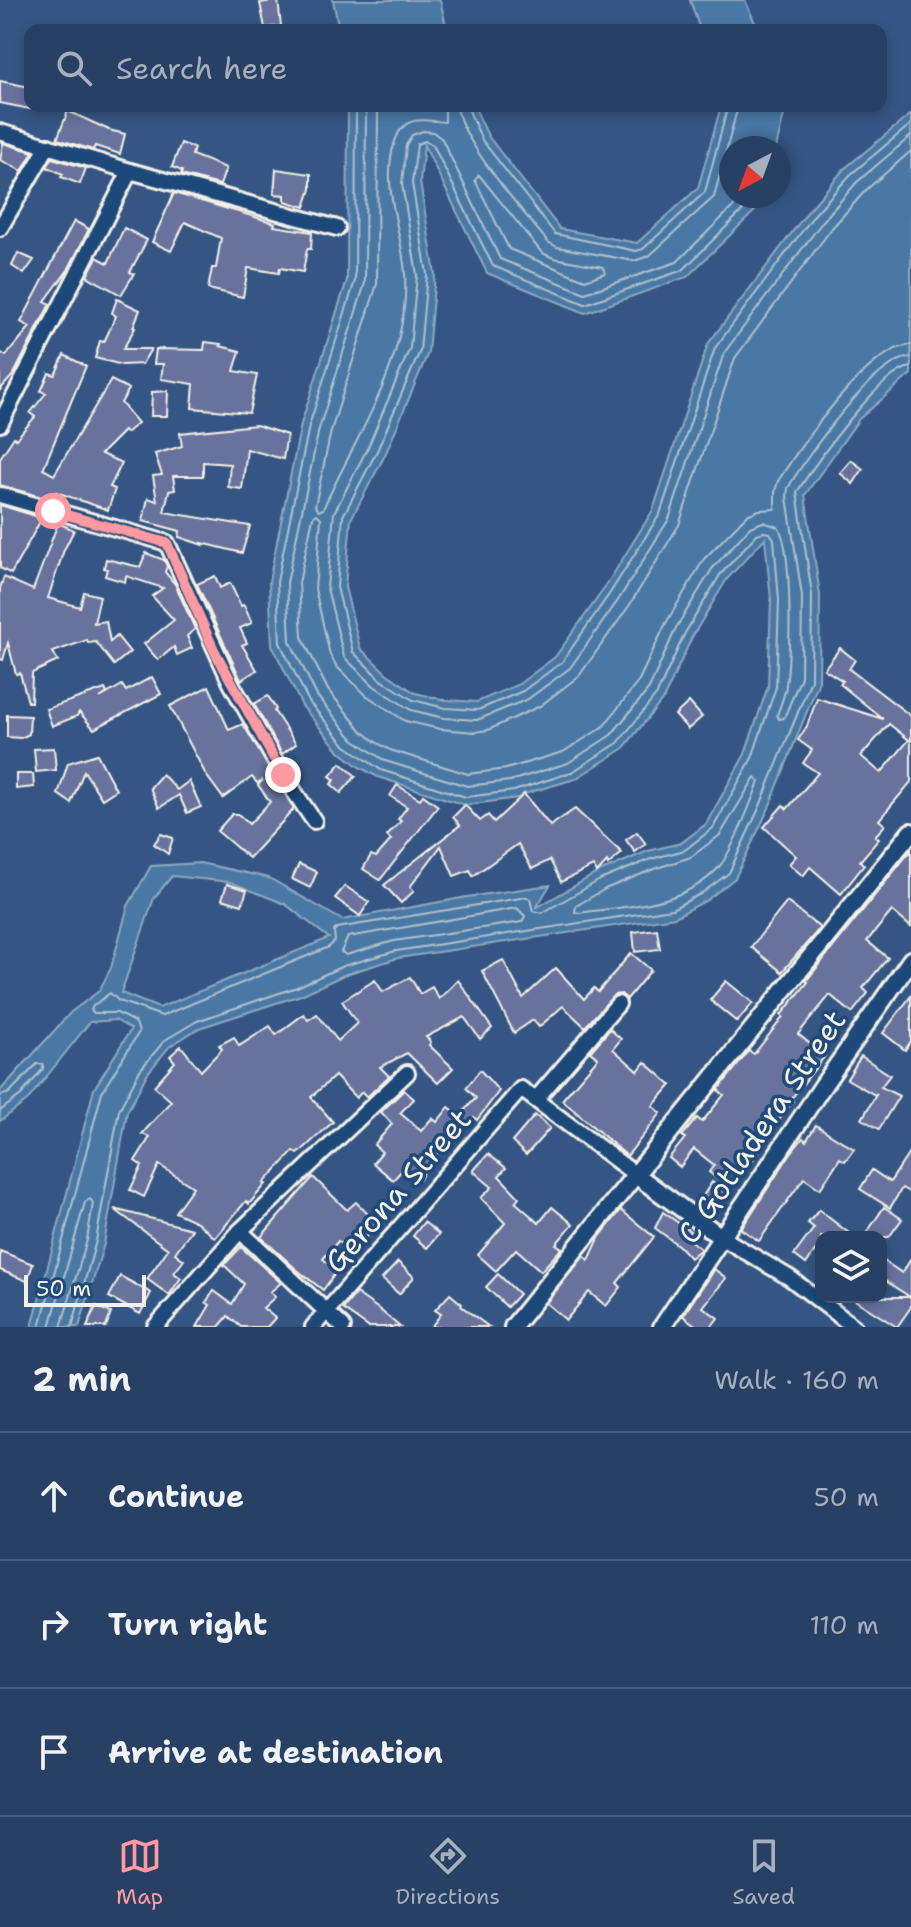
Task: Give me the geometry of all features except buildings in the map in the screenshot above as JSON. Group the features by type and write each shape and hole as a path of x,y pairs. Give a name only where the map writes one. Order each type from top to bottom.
{"street":[{"path":"0,132 337,228"},
{"path":"0,228 48,146"},
{"path":"0,424 130,171"},
{"path":"0,495 167,543 214,650 246,712 314,821"},
{"path":"513,1327 911,833"},
{"name":"C Gotladera Street","path":"662,1327 911,960"},
{"path":"618,1004 536,1099 721,1237 790,1278 854,1327"},
{"path":"155,1327 240,1231 407,1073"},
{"name":"Gerona Street","path":"313,1327 521,1089 536,1099"},
{"path":"240,1231 343,1327"}],"water":[{"path":"333,0 440,0 446,24 338,24"},
{"path":"690,0 745,0 755,24 698,24"},
{"path":"348,112 477,112 488,136 560,229 637,243 698,188 719,112 785,112 779,136 719,136 719,208 758,208 687,277 585,313 487,273 424,145 420,182 435,274 428,353 385,455 351,519 345,587 360,648 386,673 415,693 446,700 477,702 519,684 555,657 604,589 653,510 708,344 809,210 844,169 911,114 911,374 859,419 805,495 820,595 819,681 768,810 735,878 707,900 675,917 398,958 346,974 301,995 199,1028 169,1047 147,1074 127,1112 104,1244 79,1327 32,1327 94,1089 131,1029 115,1020 90,1022 27,1101 0,1121 0,1091 71,1012 99,991 111,968 128,906 151,866 200,863 269,878 342,920 550,885 536,908 597,873 648,851 681,843 706,824 745,754 768,686 771,600 765,538 727,579 692,637 664,698 623,749 575,779 518,798 465,805 378,777 340,752 302,706 272,645 269,581 301,424 347,280","holes":["172,876 230,882 285,904 329,938 159,1008 121,993 154,898"]}],"route":[{"path":"53,511 167,543 214,650 283,775"}]}
